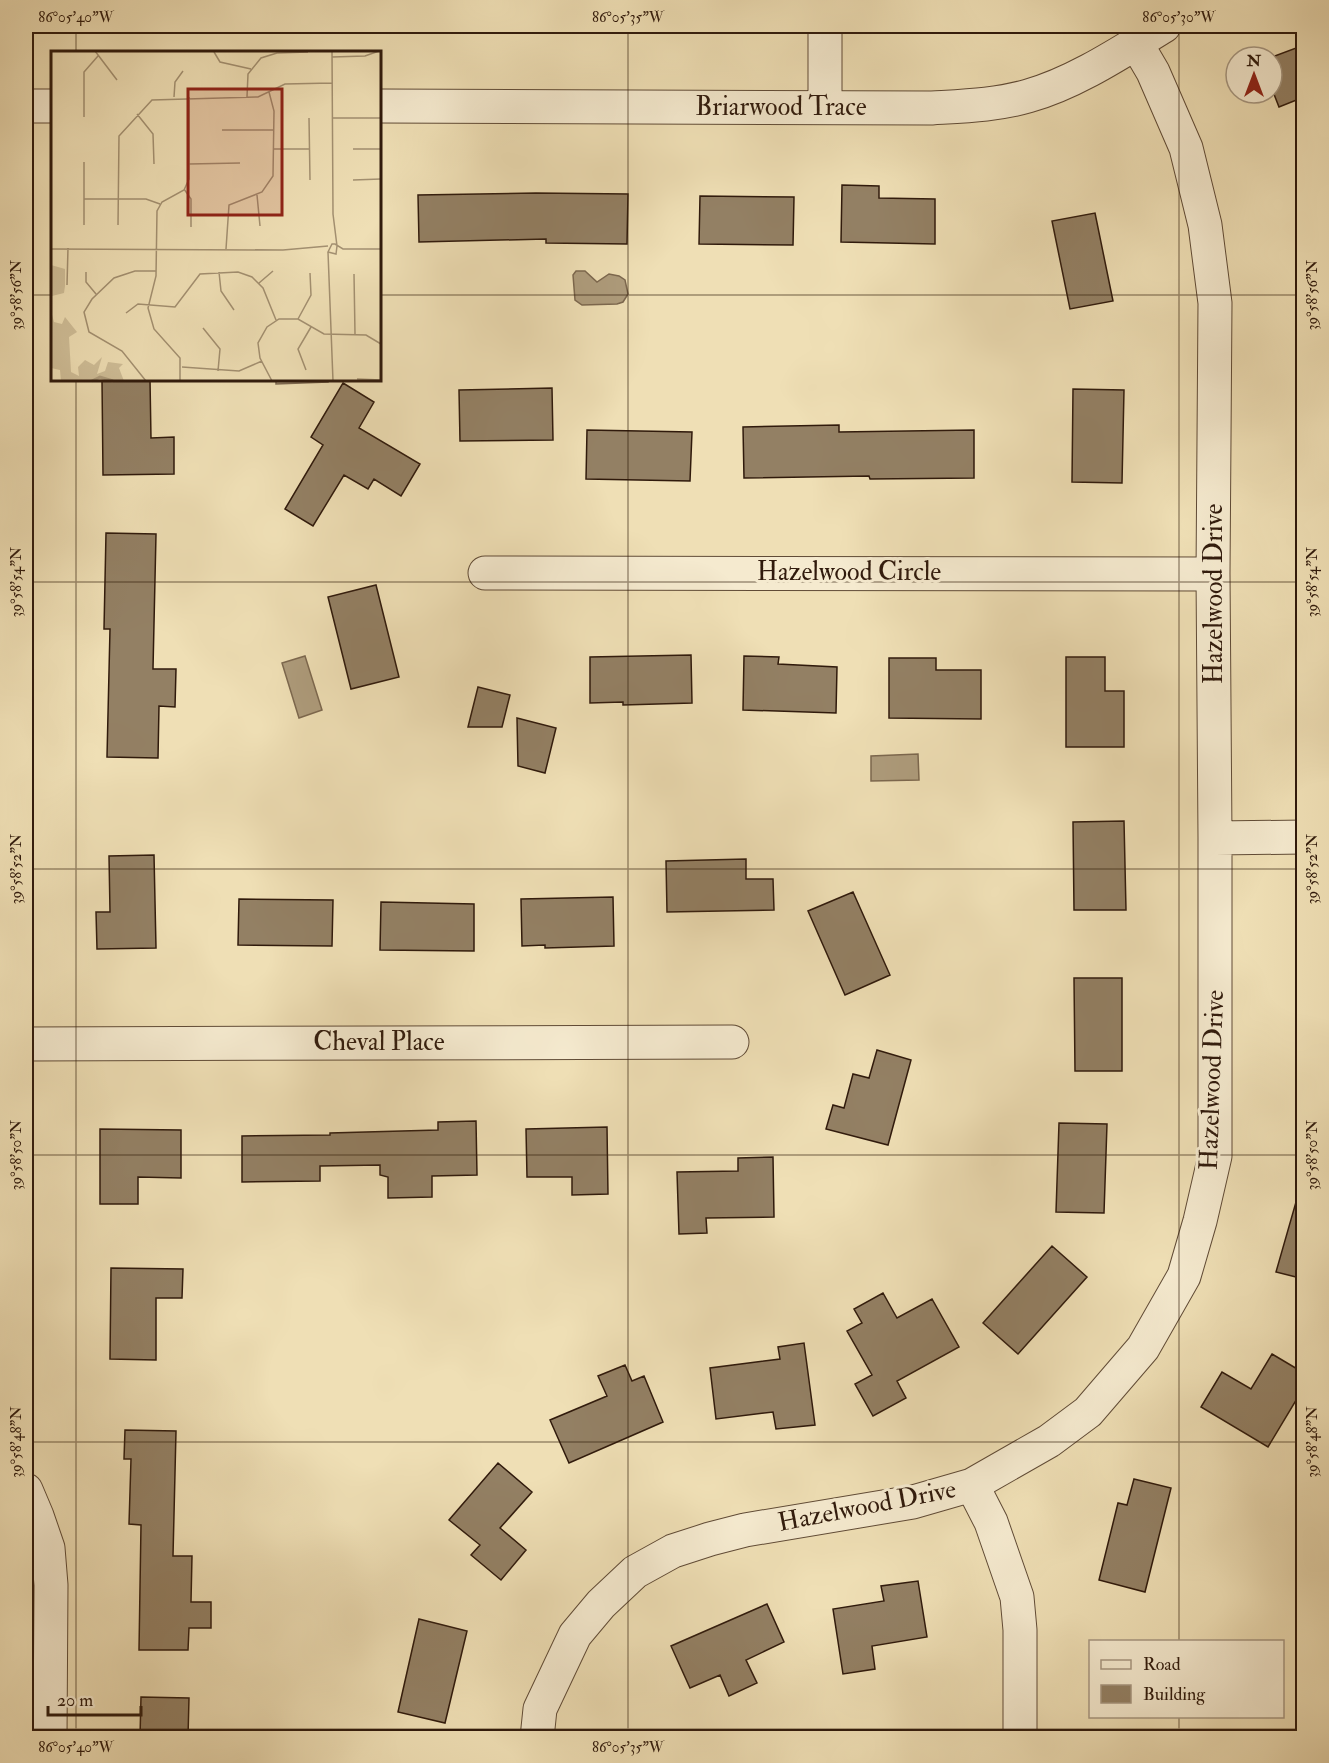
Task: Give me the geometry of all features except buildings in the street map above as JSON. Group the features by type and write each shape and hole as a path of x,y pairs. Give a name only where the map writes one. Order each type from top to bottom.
{"street":[{"path":"825,26 825,106"},
{"name":"Briarwood Trace","path":"381,106 932,108 986,105 1029,96 1061,83 1164,26"},
{"name":"Hazelwood Drive","path":"537,1737 540,1709 575,1635 601,1604 635,1572 673,1551 710,1539 745,1530 913,1502 972,1485 1049,1441 1088,1412 1143,1348 1184,1275 1200,1221 1215,1156 1213,574 1215,303 1205,225 1186,148 1153,72 1136,43"},
{"path":"26,106 51,106"},
{"name":"Hazelwood Circle","path":"485,573 1213,574"},
{"path":"1215,838 1304,837"},
{"name":"Cheval Place","path":"26,1044 732,1042"},
{"path":"972,1485 991,1522 1017,1597 1020,1630 1020,1737"},
{"path":"26,1491 48,1548 51,1585 50,1737"}],"shaded area":[{"path":"576,271 585,271 597,282 609,274 619,276 625,280 628,294 623,302 617,304 582,305 575,300 573,275"},
{"path":"276,381 328,381 328,382 276,384"},
{"path":"305,656 322,710 299,718 282,663"},
{"path":"918,754 919,780 871,781 871,756"}]}
